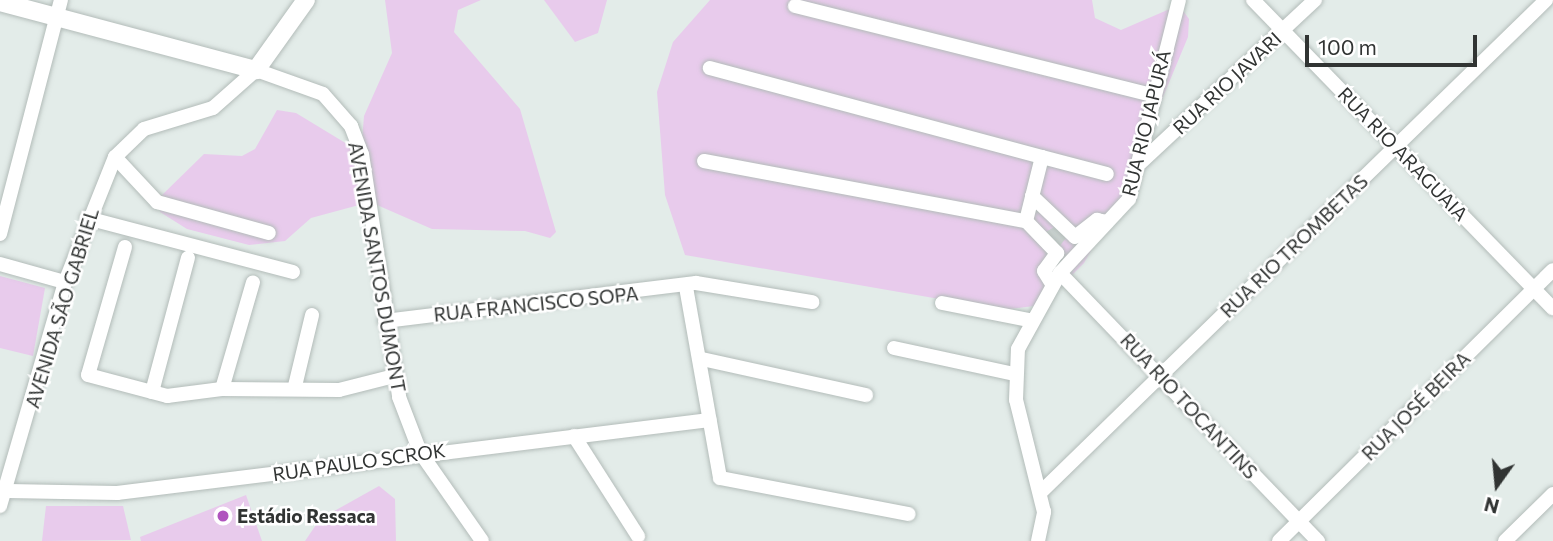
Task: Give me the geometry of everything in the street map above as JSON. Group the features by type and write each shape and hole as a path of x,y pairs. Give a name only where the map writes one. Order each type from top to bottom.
{"main road":[{"name":"AVENIDA SÃO GABRIEL","path":"256,70 306,0"},
{"path":"0,2 59,9 256,70"}],"street":[{"name":"RUA RIO JAPURÁ","path":"1038,541 1041,492 1014,374 1029,320 1056,278 1129,199 1139,165 1152,95 1179,0"},
{"name":"RUA RIO ARAGUAIA","path":"1252,0 1553,308"},
{"name":"RUA RIO JAVARI","path":"1139,165 1315,0"},
{"name":"RUA RIO TROMBETAS","path":"1041,492 1546,0"},
{"path":"795,6 1152,95"},
{"path":"0,234 59,9"},
{"path":"710,68 1107,174"},
{"name":"AVENIDA SÃO GABRIEL","path":"0,506 8,491 65,282 88,218 115,157 144,129 213,108 256,70"},
{"name":"AVENIDA SANTOS DUMONT","path":"256,70 323,94 351,126 362,153 394,376 420,452 482,541"},
{"path":"115,157 157,202 269,233"},
{"path":"1026,221 1042,157"},
{"path":"704,161 1026,221 1057,253"},
{"path":"1032,196 1075,237"},
{"path":"88,218 293,272"},
{"path":"1056,278 1044,271 1057,253 1097,220 1107,222"},
{"path":"125,247 88,375 152,392 295,386 339,390 394,376"},
{"path":"152,392 188,258"},
{"path":"0,264 65,282"},
{"name":"RUA JOSÉ BEIRA","path":"1279,541 1553,270"},
{"name":"RUA RIO TOCANTINS","path":"1056,278 1161,374 1318,541"},
{"path":"222,389 253,282"},
{"name":"RUA FRANCISCO SOPA","path":"386,321 686,287 696,283 811,302"},
{"path":"686,287 702,359 720,478 909,514"},
{"path":"942,303 1029,320"},
{"path":"295,386 312,315"},
{"path":"894,348 1014,374"},
{"path":"702,359 866,395"},
{"name":"RUA PAULO SCROK","path":"8,491 117,493 420,452 710,420"},
{"path":"575,436 638,537"},
{"path":"1505,541 1553,494"}],"shaded area":[{"path":"385,0 481,0 458,10 454,32 520,109 556,232 550,238 525,231 432,229 377,205 359,205 311,218 285,241 249,245 187,229 160,212 160,197 204,154 242,156 255,149 277,110 296,113 352,147 362,141 364,116 392,53"},
{"path":"544,0 607,0 598,33 575,42"},
{"path":"710,0 1092,0 1095,18 1121,30 1179,5 1189,19 1188,37 1120,200 1084,263 1042,305 1003,310 685,255 665,195 657,92 673,42"},
{"path":"0,276 45,288 33,356 0,348"},
{"path":"379,486 395,499 396,541 305,541 320,519"},
{"name":"Estádio Ressaca","path":"246,495 262,541 141,541 140,537"},
{"path":"46,506 123,506 131,540 42,541"}],"building":[{"path":"1056,226 1066,238 1059,247 1044,233"}],"place":[{"name":"Estádio Ressaca","path":"223,516"}]}
